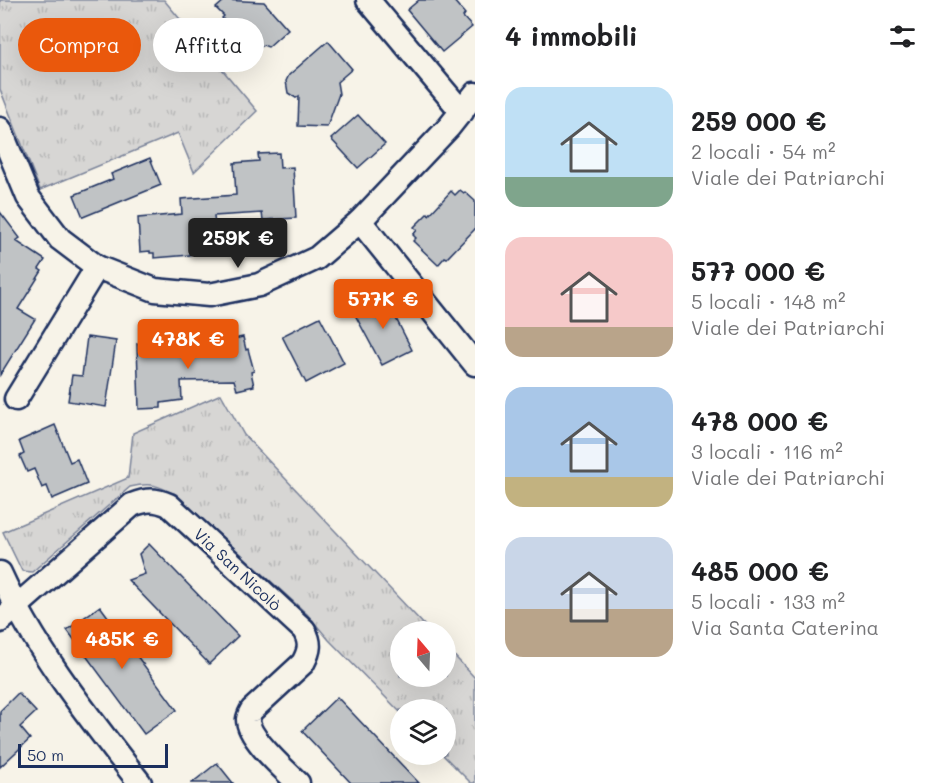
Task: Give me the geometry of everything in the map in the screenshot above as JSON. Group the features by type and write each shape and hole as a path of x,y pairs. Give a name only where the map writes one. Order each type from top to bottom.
{"street":[{"path":"368,0 462,112"},
{"path":"0,129 28,197 60,239 97,267 155,290 208,295 259,285 316,258 360,221 462,112 475,94"},
{"path":"360,221 475,364"},
{"path":"16,399 97,267"},
{"name":"Via San Nicolò","path":"8,614 132,505 144,500 156,500 169,505 304,630 309,640 309,653 303,663 252,710 248,718 250,730 257,740 298,783"},
{"path":"0,573 8,614 140,783"}],"green space":[{"path":"0,0 164,0 179,18 153,18 153,72 224,72 257,111 194,172 178,133 40,190 0,89"},
{"path":"221,394 244,435 421,621 390,621 390,687 456,687 456,658 475,678 475,783 471,783 453,765 456,765 456,699 390,699 390,702 329,640 307,614 176,495 164,489 154,485 130,487 32,572 22,571 3,532 128,478 133,433"}],"building":[{"path":"225,0 264,2 288,29 268,47 264,45 264,18 222,18 224,16 216,8"},
{"path":"419,0 453,0 472,27 442,52 407,10"},
{"path":"328,41 352,69 337,82 339,94 327,127 298,126 299,96 296,98 288,93 286,81 289,75"},
{"path":"358,115 385,144 358,168 331,139"},
{"path":"279,153 280,168 293,167 296,218 263,220 262,213 214,216 217,249 190,252 190,255 154,258 154,253 150,251 140,252 138,218 182,214 181,199 236,195 234,163 259,161 258,154"},
{"path":"150,158 161,185 83,217 74,195 113,179 111,174"},
{"path":"460,190 475,201 475,229 438,265 413,241 416,238 413,235 417,230 414,227 428,213 429,215 451,191 455,195"},
{"path":"0,212 20,238 16,241 45,260 39,269 42,271 18,309 35,319 0,375"},
{"path":"383,293 412,350 382,365 353,311"},
{"path":"320,317 344,363 306,383 282,336"},
{"path":"87,337 116,341 106,407 68,401 72,375 82,376"},
{"path":"243,337 254,371 251,372 254,386 237,390 234,380 181,381 182,400 161,403 161,408 139,409 137,344 172,341 172,353 206,354 206,348 226,347 225,341"},
{"path":"55,425 70,462 77,459 87,484 52,499 47,486 42,488 34,469 27,472 20,456 24,454 19,441"},
{"path":"149,544 238,636 209,664 128,580 145,574 139,554"},
{"path":"100,606 177,710 144,734 67,630"},
{"path":"18,693 36,712 20,727 30,739 0,767 0,711"},
{"path":"337,697 390,753 390,765 402,765 419,783 351,783 302,731"},
{"path":"217,763 233,783 192,783"}]}
